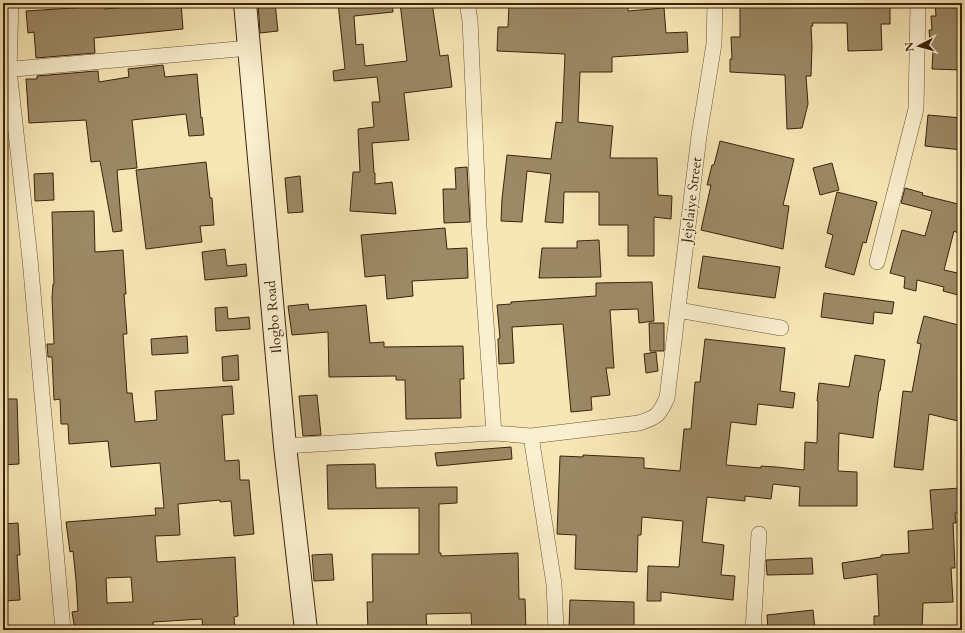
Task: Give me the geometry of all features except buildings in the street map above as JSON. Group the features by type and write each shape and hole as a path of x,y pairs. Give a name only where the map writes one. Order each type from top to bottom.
{"main road":[{"name":"Ilogbo Road","path":"245,3 285,446 306,630"}],"street":[{"path":"11,3 6,70 30,259 63,630"},
{"path":"467,3 470,20 479,227 494,433"},
{"name":"Jejelaiye Street","path":"531,436 644,421 659,414 667,398 700,136 714,44 715,3"},
{"path":"877,262 916,109 918,3"},
{"path":"6,70 249,48"},
{"path":"678,310 781,328"},
{"path":"285,446 494,433 531,436 554,584 556,630"},
{"path":"753,630 759,534"}]}
